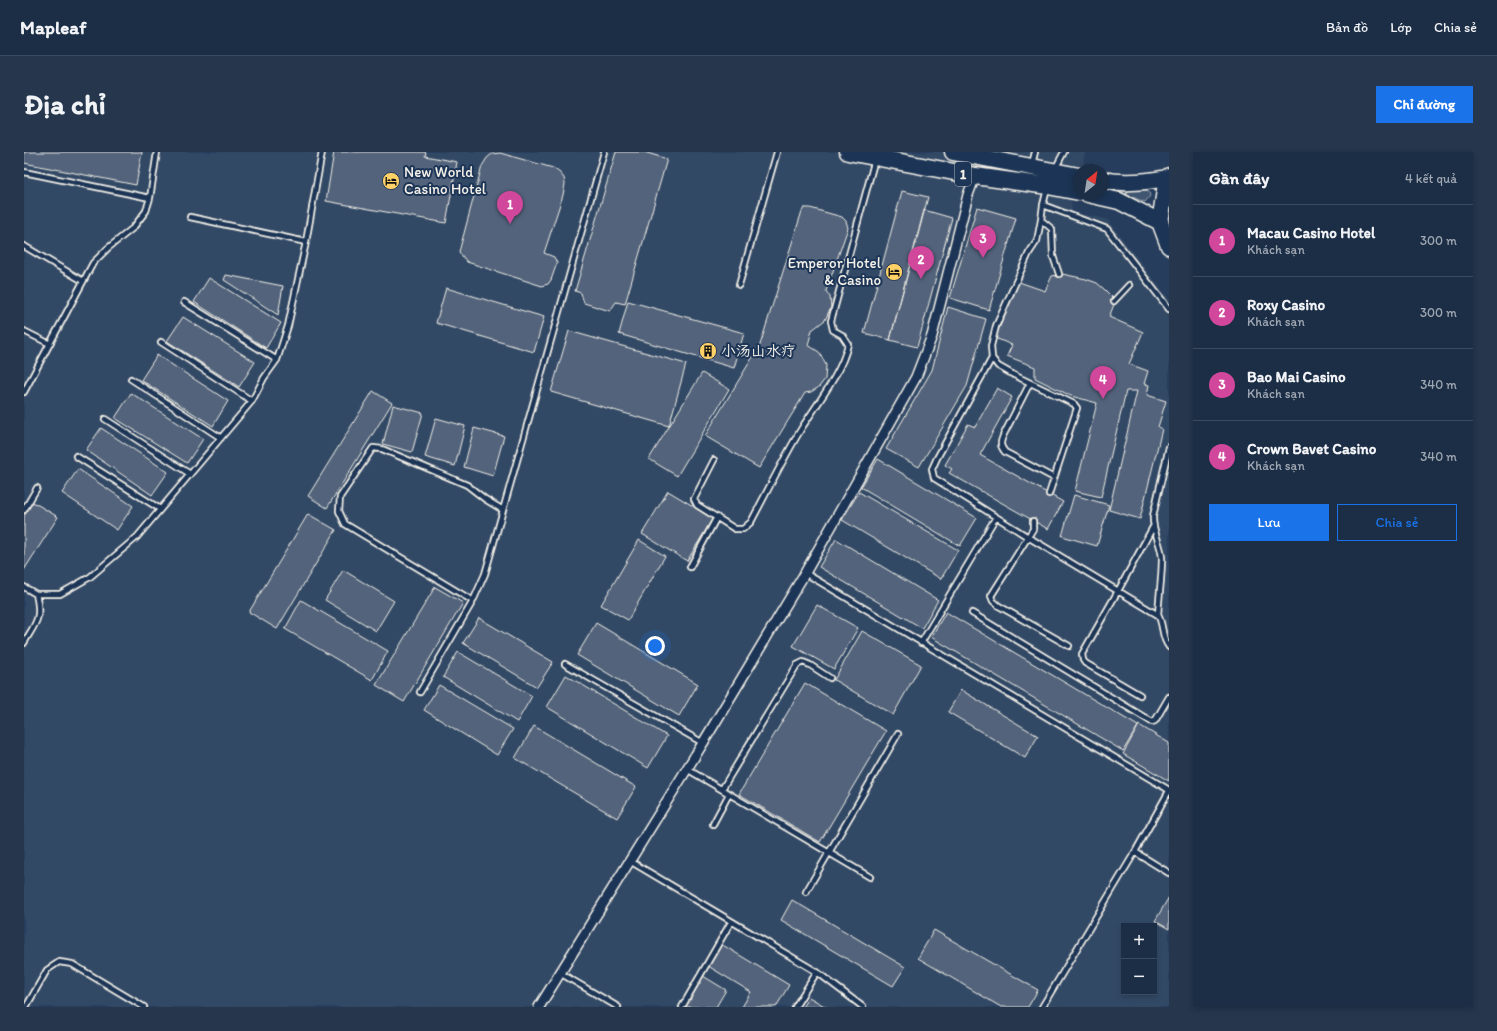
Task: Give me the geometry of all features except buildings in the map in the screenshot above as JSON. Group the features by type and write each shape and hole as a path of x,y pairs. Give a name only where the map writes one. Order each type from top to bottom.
{"highway":[{"name":"1","path":"848,152 975,176 1051,178 1073,176"},
{"name":"1","path":"961,153 1033,160 1051,178 1073,189"},
{"path":"1109,181 1146,182 1168,177 1166,235"},
{"path":"1109,199 1119,201 1166,235"}],"street":[{"path":"539,1007 703,744 804,573 916,377 932,336 968,194 975,176"}],"lane":[{"path":"24,392 93,263 108,248 133,228 146,211 150,198 157,152"},
{"path":"24,587 36,594 60,594 90,577 137,537 252,401 264,378 277,360 288,326 306,242 322,152"},
{"path":"420,692 473,601 485,574 604,152"},
{"path":"740,285 777,152"},
{"path":"1049,494 1077,408 1074,404 1030,384 998,366 992,358 991,346 996,326 1029,252 1037,241 1043,205 1051,178 1064,152"},
{"path":"714,460 694,499 698,505 735,529 743,529 751,522 803,427 828,387 846,354 848,344 842,335 833,330 831,321 875,158"},
{"path":"24,172 150,198"},
{"path":"1043,205 1107,229 1169,309"},
{"path":"190,217 306,242"},
{"path":"1041,220 1052,229 1053,256 1059,274"},
{"path":"24,246 83,281"},
{"path":"1114,301 1129,285"},
{"path":"184,302 277,360"},
{"path":"24,331 50,344"},
{"path":"161,342 252,401"},
{"path":"992,358 932,469 934,478 1028,537 1158,615 1161,620 1165,643 1169,647"},
{"path":"131,379 221,438"},
{"path":"1030,384 1000,442 1001,447 1005,452 1054,478"},
{"path":"105,419 190,474"},
{"path":"1158,615 1162,559 1159,541 1153,527 1153,516 1169,447"},
{"path":"473,601 346,524 338,511 340,497 373,448 382,449 468,485 485,499 503,510"},
{"path":"76,456 160,509"},
{"path":"24,510 37,488"},
{"path":"690,568 717,517"},
{"path":"921,644 996,517"},
{"path":"1034,521 1028,537 991,596 993,601 999,606 1069,646"},
{"path":"1140,695 1085,663 1082,657 1084,650 1153,527"},
{"path":"804,573 1169,791 1135,852 1042,1007"},
{"path":"24,643 39,619 40,608 36,594"},
{"path":"972,613 1152,722 1155,721 1169,697"},
{"path":"722,789 798,665 803,662 830,678"},
{"path":"565,664 703,744"},
{"path":"806,892 898,734"},
{"path":"687,769 870,876"},
{"path":"713,824 729,794"},
{"path":"1135,852 1169,873"},
{"path":"630,861 817,972 863,1007"},
{"path":"682,1007 732,922"},
{"path":"26,1007 47,970 59,962 72,964 144,1007"},
{"path":"795,1007 817,972"},
{"path":"560,973 618,1007"}],"shaded area":[{"path":"24,152 1085,152 1084,164 1073,164 1073,196 1071,201 1072,212 1107,219 1169,299 1169,1007 24,1007"},
{"path":"1144,189 1149,192 1150,196 1145,202 1127,195 1127,191"}],"place":[{"name":"New World Casino Hotel","path":"391,181"},
{"name":"Macau Casino Hotel","path":"510,224"},
{"name":"Bao Mai Casino","path":"983,258"},
{"name":"Emperor Hotel & Casino","path":"894,272"},
{"name":"Roxy Casino","path":"921,279"},
{"name":"小汤山水疗","path":"708,351"},
{"name":"Crown Bavet Casino","path":"1103,399"}]}
